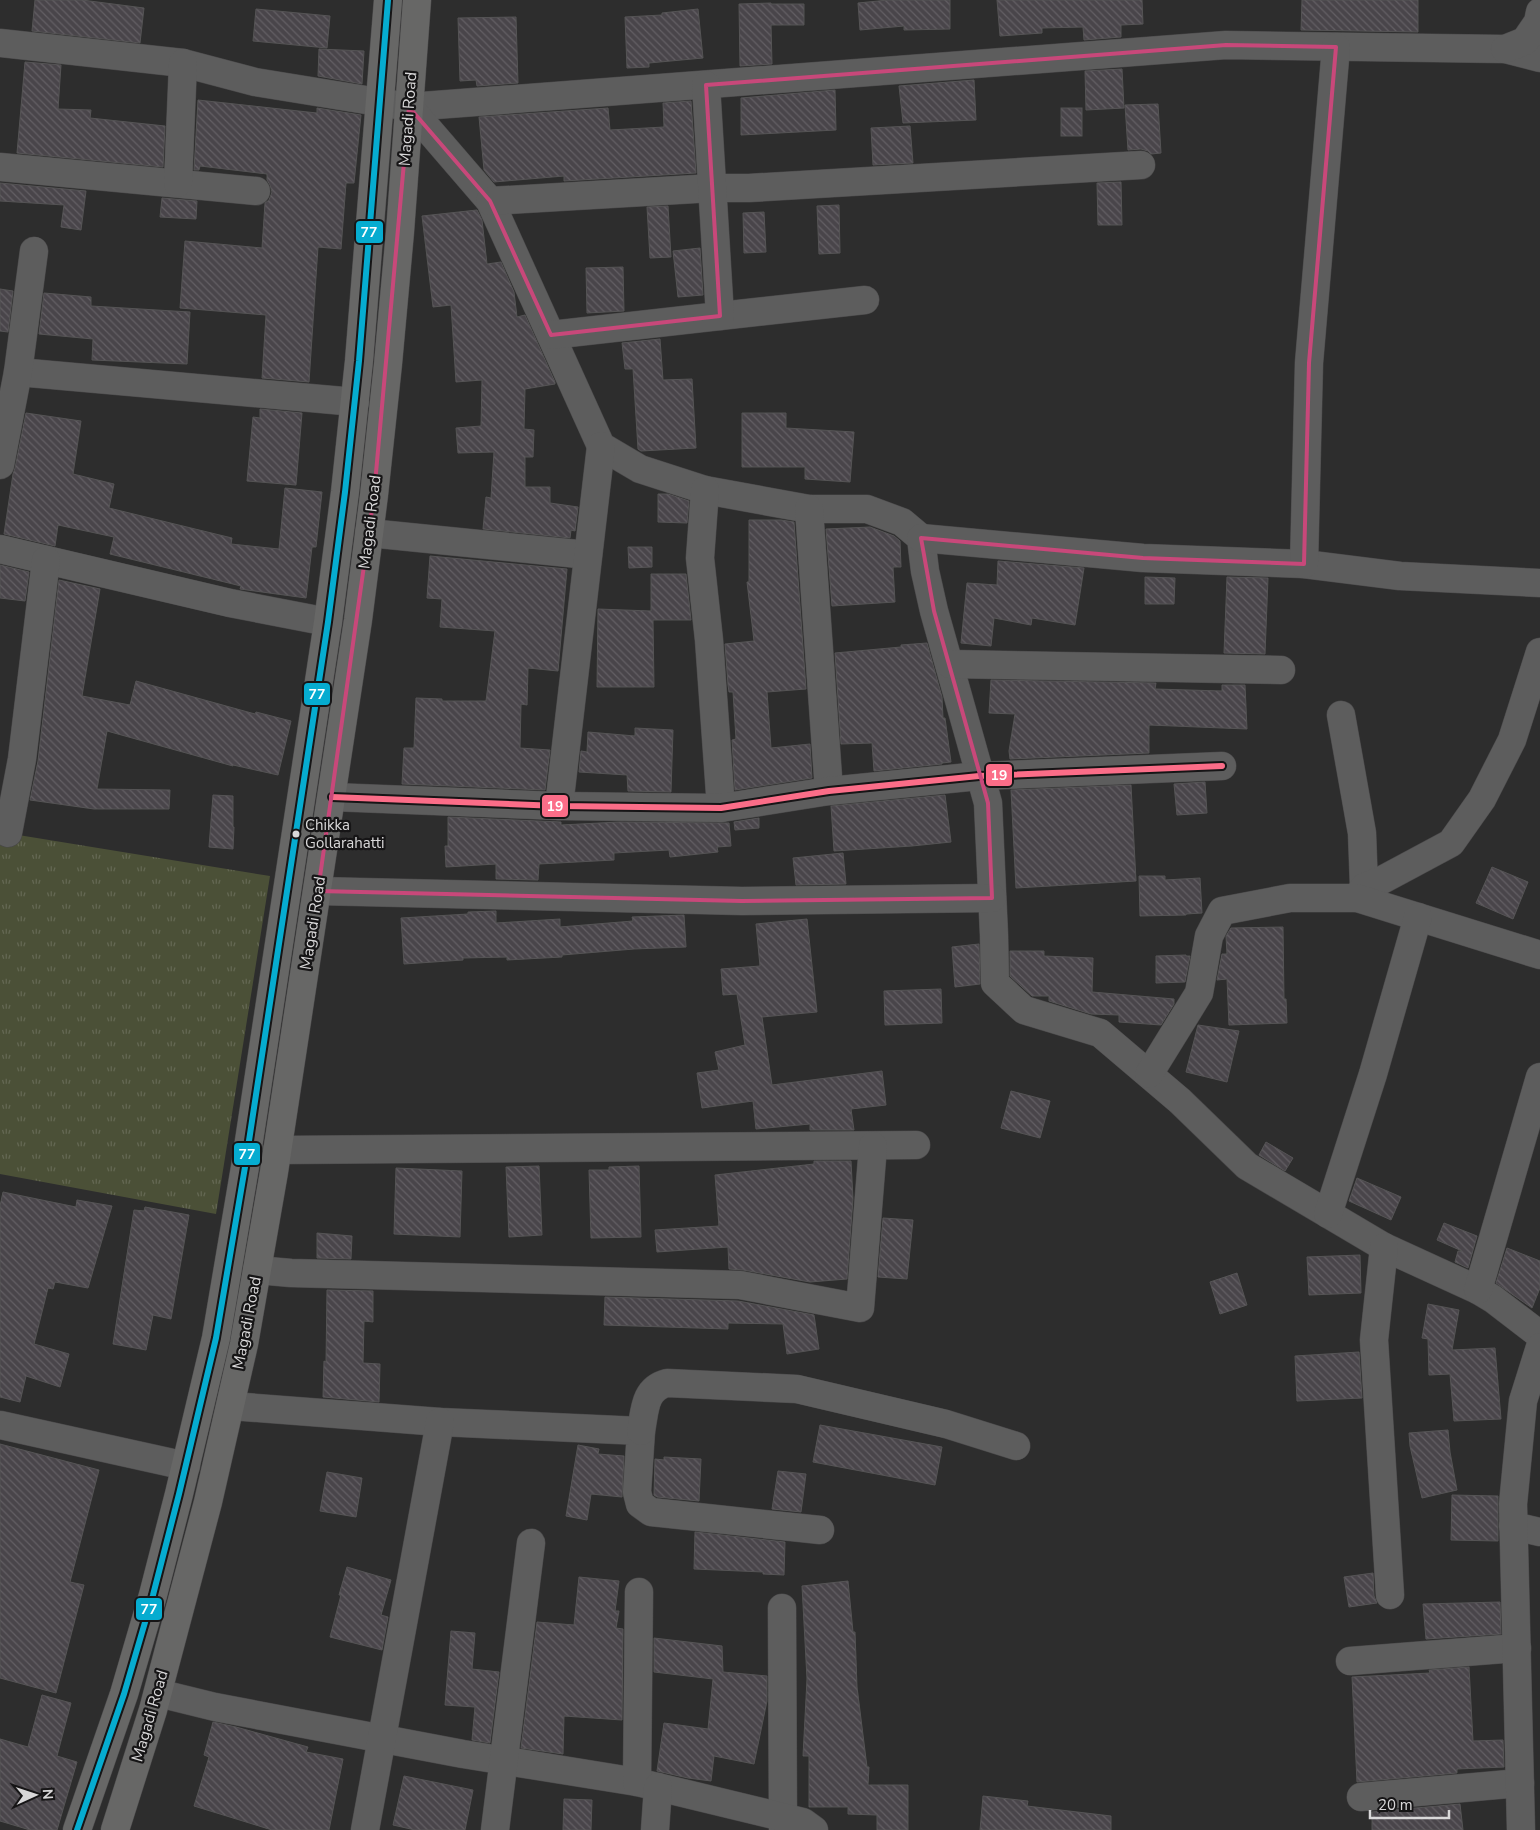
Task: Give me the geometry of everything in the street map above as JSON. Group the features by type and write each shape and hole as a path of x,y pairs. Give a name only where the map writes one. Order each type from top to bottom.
{"main road":[{"name":"Magadi Road","path":"78,1830 126,1685 153,1595 216,1338 272,995 328,622 355,402 388,0"},
{"name":"Magadi Road","path":"115,1830 158,1692 231,1406 244,1344 277,1150 318,891 369,533 388,364 417,0"}],"street":[{"path":"1505,49 1526,41 1538,22 1540,12"},
{"path":"0,43 183,63 255,82 409,107 1226,45 1505,49 1540,58"},
{"path":"1304,564 1309,363 1336,47"},
{"path":"178,183 183,63"},
{"path":"706,85 720,316"},
{"path":"409,107 490,201 601,446 559,806"},
{"path":"490,201 1140,165"},
{"path":"0,167 256,191"},
{"path":"0,466 18,372 11,345 34,251"},
{"path":"551,335 865,300"},
{"path":"18,372 355,402"},
{"path":"601,446 640,469 705,490 809,509 867,510 902,522 920,538 1143,558 1304,564 1400,576 1540,583"},
{"path":"705,490 700,558 709,640 720,808"},
{"path":"809,509 829,791"},
{"path":"369,533 588,555"},
{"path":"920,538 925,571 988,804 995,983 1024,1010 1100,1033 1180,1102 1247,1166 1384,1248 1493,1298 1540,1335"},
{"path":"0,549 230,603 328,622"},
{"path":"8,833 22,759 46,560"},
{"path":"1149,1074 1199,993 1210,936 1222,911 1290,898 1360,893 1451,843 1482,799 1512,740 1540,652"},
{"path":"950,664 1281,670"},
{"path":"1341,715 1362,832 1360,893"},
{"path":"332,797 559,806 720,808 829,791 979,776 1222,766"},
{"path":"318,891 742,901 992,898"},
{"path":"1360,893 1418,917 1540,955"},
{"path":"1328,1214 1373,1074 1418,917"},
{"path":"1478,1290 1540,1076"},
{"path":"257,1270 291,1273 740,1285 860,1308 873,1146"},
{"path":"277,1150 916,1146"},
{"path":"1384,1248 1374,1340 1390,1595"},
{"path":"1521,1830 1513,1504 1523,1401 1540,1347"},
{"path":"820,1530 651,1512 640,1504 637,1492 641,1430 651,1392 657,1386 667,1383 798,1389 946,1424 1016,1446"},
{"path":"231,1406 440,1422 641,1430"},
{"path":"364,1830 440,1422"},
{"path":"0,1425 186,1466"},
{"path":"1513,1526 1540,1532"},
{"path":"495,1830 502,1760 531,1543"},
{"path":"639,1592 648,1784 655,1830"},
{"path":"782,1608 783,1824"},
{"path":"1350,1661 1517,1648"},
{"path":"158,1692 215,1707 381,1739 648,1784 783,1824 803,1822 814,1830"},
{"path":"1361,1797 1520,1783"}],"highlighted area":[{"path":"1226,45 1336,47 1309,363 1304,564 1143,558 921,538 934,611 988,803 992,898 742,901 318,891 374,495 409,107 490,201 551,335 720,316 706,85"}],"green space":[{"path":"0,832 270,876 216,1214 0,1174"}],"building":[{"path":"35,0 82,0 144,8 140,43 32,31"},
{"path":"888,0 950,0 950,29 904,30 904,26 860,30 858,3"},
{"path":"997,0 1142,0 1143,24 1121,25 1121,37 1084,40 1083,27 1042,28 1042,33 1000,36"},
{"path":"1302,0 1418,0 1418,32 1301,30"},
{"path":"739,4 804,4 804,25 771,25 772,64 740,66"},
{"path":"256,9 330,16 327,48 253,41"},
{"path":"698,9 703,58 649,63 649,67 627,68 625,17 662,15 662,13"},
{"path":"516,17 518,83 477,86 476,80 460,81 458,18"},
{"path":"319,49 364,51 362,84 318,76"},
{"path":"25,62 61,65 58,109 91,110 90,118 165,126 163,167 17,153"},
{"path":"1122,69 1124,108 1086,110 1085,71"},
{"path":"974,80 976,120 903,123 899,86"},
{"path":"835,90 836,130 741,135 741,98"},
{"path":"198,100 317,113 317,108 361,115 354,183 346,183 341,249 318,247 309,382 262,378 266,315 180,308 185,241 262,248 265,203 269,200 272,192 267,180 267,174 200,166 199,170 194,170"},
{"path":"691,101 696,173 564,181 564,176 494,182 484,170 479,117 608,108 610,130 664,127 663,103"},
{"path":"1158,104 1161,153 1151,154 1141,149 1128,150 1125,105"},
{"path":"1061,108 1082,108 1082,136 1061,136"},
{"path":"910,126 913,163 873,165 871,128"},
{"path":"1121,182 1122,225 1098,225 1097,183"},
{"path":"0,183 86,191 81,230 61,227 64,205 0,201"},
{"path":"162,198 197,201 196,219 160,217"},
{"path":"839,205 840,253 819,254 817,206"},
{"path":"668,206 671,257 650,258 647,207"},
{"path":"477,210 482,220 487,264 501,262 514,292 517,317 525,315 555,382 555,384 525,389 524,429 534,430 533,457 525,457 525,487 550,487 550,503 578,507 575,531 571,530 570,538 483,529 486,497 491,498 494,452 458,453 456,428 481,426 482,380 456,382 451,305 433,307 422,216"},
{"path":"764,212 766,252 744,253 743,213"},
{"path":"700,248 703,295 678,297 673,251"},
{"path":"623,267 624,311 587,313 586,268"},
{"path":"0,289 13,291 8,332 0,331"},
{"path":"44,293 91,297 91,306 190,312 187,364 92,360 93,339 39,334"},
{"path":"660,339 663,380 692,379 696,448 641,451 638,449 633,369 625,369 622,343"},
{"path":"260,409 302,413 296,485 247,481 253,417 260,418"},
{"path":"26,413 81,421 73,474 114,484 109,508 232,538 231,544 279,549 285,488 322,492 316,547 312,547 306,598 240,589 241,586 110,554 114,537 58,525 55,546 4,534 13,474"},
{"path":"742,413 786,413 786,428 854,432 850,482 805,479 805,467 742,467"},
{"path":"658,494 668,494 689,501 687,523 658,522"},
{"path":"749,520 794,522 806,689 767,692 771,748 810,744 812,778 735,790 732,740 736,739 733,692 729,692 725,644 754,641 747,582 749,582"},
{"path":"870,527 894,536 900,541 901,567 893,567 895,602 832,606 826,529"},
{"path":"628,547 652,547 652,567 629,568"},
{"path":"430,556 567,569 558,671 528,668 527,705 521,704 520,748 550,750 545,790 402,784 404,748 414,748 416,698 442,699 442,701 486,701 495,631 440,627 442,599 427,598"},
{"path":"998,561 1084,568 1075,625 1032,618 1031,625 994,618 991,646 961,643 967,583 997,585"},
{"path":"0,565 29,572 25,601 0,598"},
{"path":"651,574 686,574 691,620 653,620 654,687 597,687 598,609 651,611"},
{"path":"1145,577 1175,578 1174,604 1145,604"},
{"path":"1227,577 1268,578 1265,654 1224,653"},
{"path":"59,580 100,589 82,696 130,705 136,681 255,714 256,712 291,721 278,775 233,766 107,731 97,789 170,790 169,809 94,809 30,800 38,761"},
{"path":"927,643 942,697 943,718 945,718 951,762 874,771 872,743 841,744 835,653"},
{"path":"991,680 1156,683 1155,689 1222,691 1222,685 1245,685 1247,729 1149,725 1149,753 1010,759 1009,751 1015,714 989,713"},
{"path":"635,728 673,730 671,792 628,791 627,775 579,772 581,751 587,752 588,732 635,736"},
{"path":"1205,782 1207,813 1177,815 1174,784"},
{"path":"1131,785 1136,881 1016,888 1011,790"},
{"path":"213,795 233,796 233,849 209,847"},
{"path":"945,795 951,842 834,851 831,806"},
{"path":"448,817 561,822 561,825 619,822 729,823 731,846 717,847 718,852 670,857 669,850 614,853 614,860 539,864 538,880 496,879 496,864 446,867 445,846 448,846"},
{"path":"759,818 759,828 735,830 734,822"},
{"path":"843,853 846,884 796,885 793,858"},
{"path":"1492,867 1528,882 1513,919 1476,903"},
{"path":"1139,876 1165,876 1165,880 1200,878 1202,913 1140,916"},
{"path":"496,911 496,923 560,919 560,927 633,921 632,917 684,915 686,947 634,949 562,955 562,957 507,960 507,957 463,958 463,960 404,964 401,918"},
{"path":"807,919 817,1012 762,1017 772,1085 882,1071 886,1105 851,1109 854,1130 810,1130 810,1124 756,1129 753,1101 702,1108 697,1073 719,1070 715,1052 745,1045 737,994 723,995 721,969 760,966 756,924"},
{"path":"1283,927 1284,999 1286,999 1287,1023 1229,1025 1227,979 1217,980 1222,954 1227,954 1226,936 1231,928"},
{"path":"979,944 980,984 955,987 952,947"},
{"path":"1010,951 1044,951 1044,956 1093,958 1092,992 1174,999 1174,1004 1161,1025 1119,1022 1119,1015 1091,1014 1049,1001 1049,996 1032,996 1010,976"},
{"path":"1156,956 1190,956 1185,982 1156,983"},
{"path":"941,989 942,1023 885,1025 884,991"},
{"path":"1198,1025 1239,1031 1227,1082 1186,1072"},
{"path":"1011,1091 1050,1101 1040,1138 1001,1128"},
{"path":"1266,1142 1293,1158 1285,1171 1259,1155"},
{"path":"814,1161 851,1161 853,1199 847,1279 810,1282 729,1269 728,1247 657,1252 655,1230 719,1226 715,1175 814,1164"},
{"path":"539,1166 542,1235 509,1237 506,1167"},
{"path":"639,1166 641,1237 591,1238 589,1170 609,1170 609,1167"},
{"path":"396,1168 462,1171 460,1237 394,1234"},
{"path":"1357,1178 1401,1197 1391,1220 1349,1201"},
{"path":"3,1192 76,1207 77,1200 112,1206 88,1288 55,1282 53,1289 48,1288 34,1344 69,1354 60,1387 26,1376 20,1402 0,1397 0,1206"},
{"path":"145,1207 189,1215 171,1319 153,1315 146,1350 113,1344 134,1210 144,1211"},
{"path":"883,1218 913,1220 907,1279 878,1277"},
{"path":"1444,1223 1477,1236 1468,1268 1455,1262 1458,1251 1462,1251 1437,1240"},
{"path":"317,1233 352,1236 351,1259 317,1258"},
{"path":"1507,1248 1540,1261 1540,1288 1532,1308 1496,1283"},
{"path":"1360,1255 1361,1293 1309,1295 1307,1257"},
{"path":"1237,1273 1247,1305 1220,1314 1210,1282"},
{"path":"327,1290 373,1291 373,1322 364,1321 363,1363 380,1364 379,1402 323,1397 324,1361 326,1362"},
{"path":"605,1297 738,1301 814,1315 819,1349 787,1354 783,1324 728,1323 728,1329 604,1325"},
{"path":"1428,1304 1459,1310 1452,1350 1495,1348 1501,1419 1454,1421 1450,1374 1429,1375 1428,1339 1422,1338"},
{"path":"1359,1352 1362,1398 1297,1401 1295,1356"},
{"path":"820,1425 942,1447 935,1485 813,1462"},
{"path":"1448,1430 1457,1490 1422,1498 1410,1446 1409,1433"},
{"path":"0,1444 99,1470 70,1582 84,1585 56,1693 0,1678"},
{"path":"578,1445 599,1449 598,1454 624,1456 622,1497 591,1494 587,1520 566,1516"},
{"path":"664,1457 701,1459 699,1501 657,1497 654,1495 655,1459 664,1460"},
{"path":"778,1471 806,1474 801,1512 772,1509"},
{"path":"327,1472 362,1478 356,1517 320,1511"},
{"path":"1452,1495 1498,1496 1498,1541 1451,1540"},
{"path":"695,1532 785,1542 784,1575 763,1574 763,1572 694,1569"},
{"path":"347,1567 391,1580 381,1615 388,1617 382,1650 330,1637"},
{"path":"1373,1573 1374,1596 1377,1603 1349,1607 1344,1577"},
{"path":"579,1577 619,1581 615,1611 619,1611 616,1628 623,1629 622,1720 564,1716 563,1754 521,1748 537,1622 574,1625"},
{"path":"848,1581 853,1632 855,1632 857,1687 867,1767 869,1767 868,1785 908,1785 908,1830 877,1830 877,1815 848,1814 848,1807 809,1807 809,1756 803,1756 807,1679 802,1586"},
{"path":"1500,1602 1501,1634 1426,1639 1423,1604"},
{"path":"451,1631 475,1633 472,1669 499,1672 490,1743 472,1740 475,1707 445,1705"},
{"path":"654,1638 722,1646 723,1672 767,1676 767,1701 754,1764 714,1756 711,1781 657,1771 664,1723 708,1729 713,1679 654,1672"},
{"path":"1469,1667 1473,1741 1503,1740 1504,1767 1457,1769 1457,1773 1357,1782 1352,1677 1430,1673 1429,1670"},
{"path":"42,1695 71,1703 57,1756 77,1762 57,1830 30,1830 0,1821 0,1739 28,1747"},
{"path":"213,1722 308,1747 306,1752 343,1759 329,1830 272,1830 194,1806 209,1757 204,1755"},
{"path":"404,1776 473,1790 465,1830 415,1830 393,1825"},
{"path":"983,1796 1028,1801 1027,1806 1111,1816 1111,1830 980,1830"},
{"path":"564,1799 592,1800 591,1830 563,1830"},
{"path":"1460,1804 1463,1830 1372,1830 1372,1812"}],"transit line":[{"name":"77","path":"77,1830 124,1694 153,1595 216,1338 245,1167 328,622 345,492 359,361 388,0"},
{"name":"19","path":"332,797 559,806 721,808 829,791 979,776 1222,766"}],"place":[{"name":"Chikka Gollarahatti","path":"296,834"}]}
